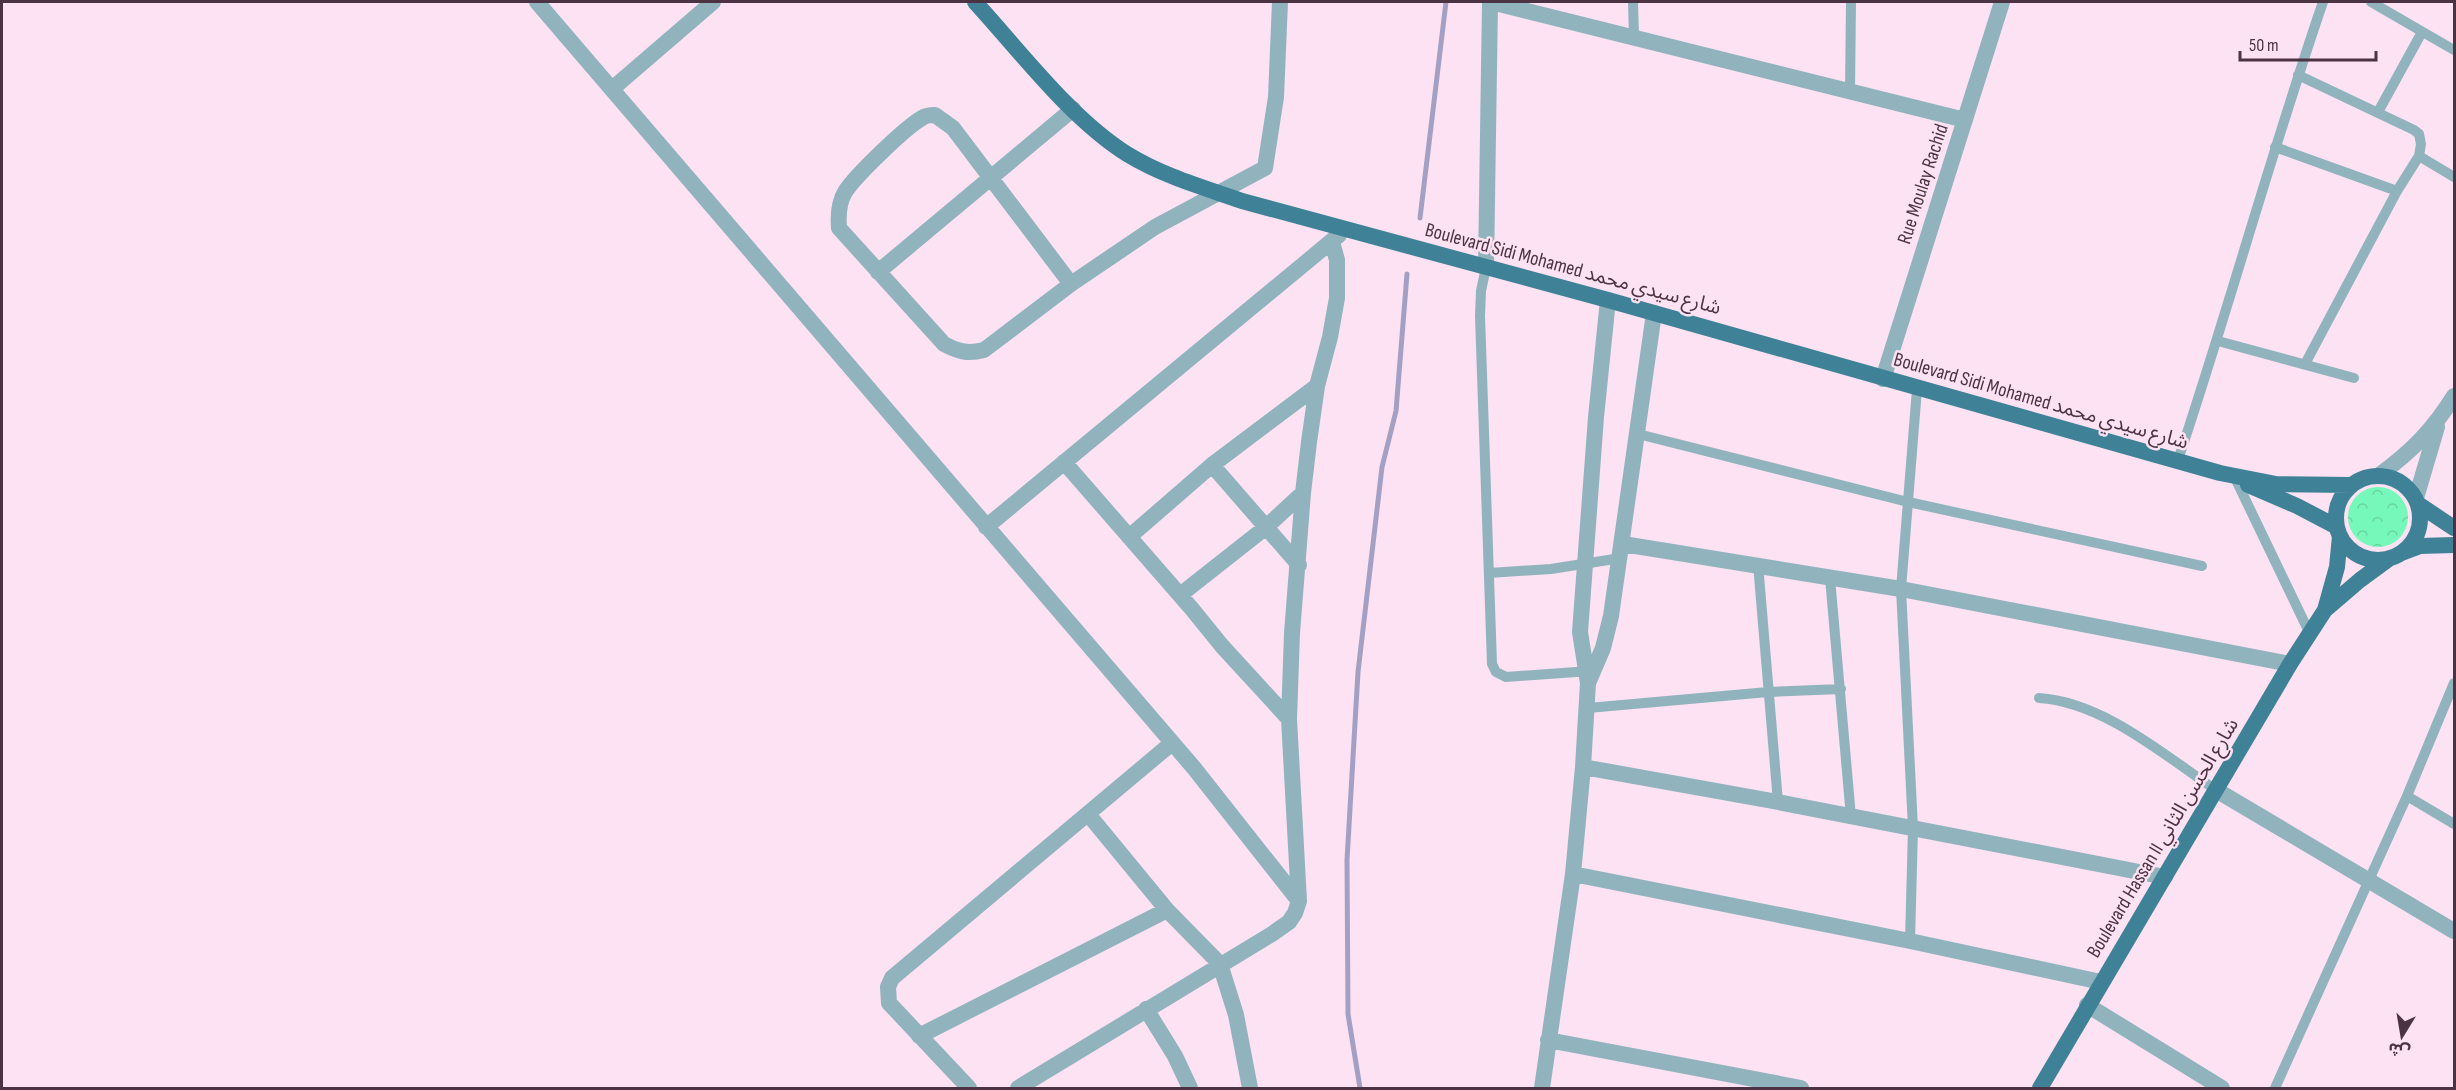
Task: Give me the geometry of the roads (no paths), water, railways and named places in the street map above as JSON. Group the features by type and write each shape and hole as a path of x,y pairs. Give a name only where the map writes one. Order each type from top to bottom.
{"main road":[{"name":"Boulevard Sidi Mohamed شارع سيدي محمد","path":"975,2 1072,109 1126,153 1159,171 1217,192 2220,472"},
{"path":"2220,472 2276,484 2351,485"},
{"path":"2220,472 2297,506 2339,531 2353,551 2370,559 2395,556 2420,546 2454,545"},
{"path":"2325,610 2337,567 2338,504 2351,485 2362,478 2378,476 2400,482 2417,501 2454,528"},
{"path":"2325,610 2360,580 2411,544 2418,532 2421,518 2417,501"},
{"name":"Boulevard Hassan II شارع الحسن الثاني","path":"2040,1089 2087,1005 2290,664 2325,610"}],"street":[{"path":"537,2 1172,743 1299,901"},
{"path":"612,89 713,2"},
{"path":"1071,284 953,128 936,115 921,118 874,160 846,190 842,198 838,218 839,228 944,344 958,352 984,350 1071,284 1155,226 1265,168 1276,97 1280,2"},
{"path":"1486,267 1491,2 1965,120"},
{"name":"Rue Moulay Rachid","path":"1883,379 2002,2"},
{"path":"878,272 1072,109"},
{"path":"986,527 1332,242 1346,228"},
{"path":"1018,1089 1289,922 1295,913 1299,901 1289,719 1292,633 1303,494 1317,386 1330,338 1337,298 1337,260 1332,242"},
{"path":"1542,1089 1573,874 1588,708 1589,675 1580,632 1596,417 1608,300"},
{"path":"1589,675 1609,626 1622,551 1654,314"},
{"path":"1129,537 1212,465 1317,386"},
{"path":"2417,501 2438,423 2454,396"},
{"path":"2378,476 2398,461 2438,423"},
{"path":"1064,462 1222,646 1289,719"},
{"path":"1212,465 1299,565"},
{"path":"1180,595 1265,528 1303,494"},
{"path":"1622,551 1758,564 1901,589 2290,664"},
{"path":"969,1089 889,1002 888,987 892,978 1172,743"},
{"path":"1583,767 1778,802 2165,877"},
{"path":"2216,790 2454,931"},
{"path":"1088,814 1167,910 1220,964 1236,1015 1250,1089"},
{"path":"1573,874 2102,982"},
{"path":"919,1036 1167,910"},
{"path":"2087,1005 2222,1089"},
{"path":"1146,1010 1175,1056 1190,1089"},
{"path":"1548,1040 1801,1089"}],"lane":[{"path":"1633,2 1634,37"},
{"path":"1850,91 1851,2"},
{"path":"2178,460 2218,341 2275,147 2323,2"},
{"path":"2371,2 2454,50"},
{"path":"2378,112 2422,32"},
{"path":"2298,75 2378,112 2419,134 2421,144 2419,156 2397,191 2305,364"},
{"path":"2275,147 2397,191"},
{"path":"2419,156 2454,177"},
{"path":"1486,267 1481,291 1480,316 1491,648 1496,672 1506,677 1589,675"},
{"path":"2218,341 2354,378"},
{"path":"1910,941 1913,828 1901,589 1917,389"},
{"path":"1638,434 1908,502 2202,566"},
{"path":"2236,480 2310,634"},
{"path":"1489,573 1551,569 1585,564 1622,551"},
{"path":"1758,564 1778,802"},
{"path":"1830,578 1851,817"},
{"path":"1588,708 1768,692 1841,689"},
{"path":"2275,1089 2453,690"},
{"path":"2039,698 2072,703 2096,713 2130,732 2216,790"},
{"path":"2407,796 2454,824"}],"waterway":[{"path":"1420,218 1446,2"},
{"path":"1360,1088 1348,1014 1347,860 1358,672 1382,467 1396,411 1407,274"}]}
